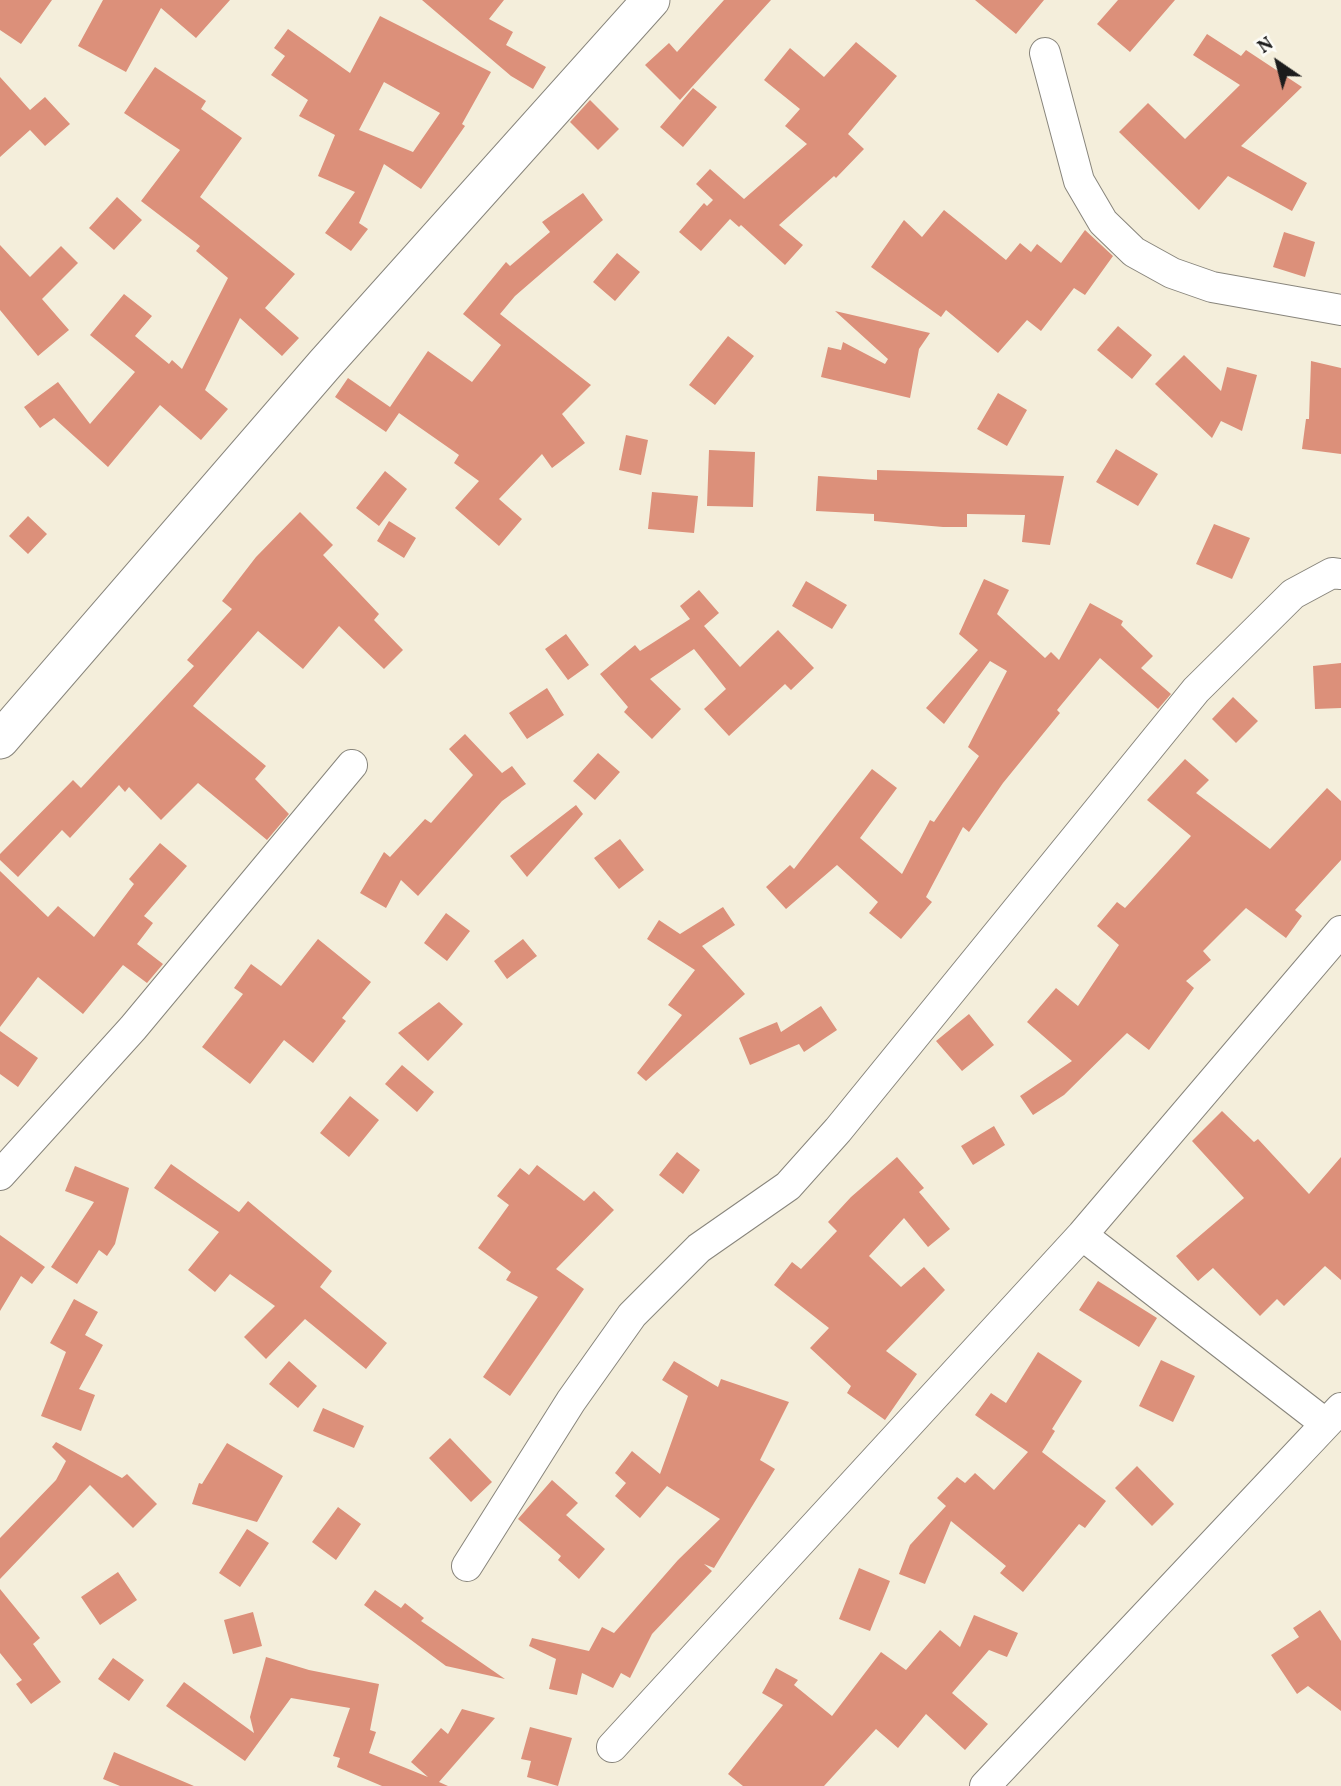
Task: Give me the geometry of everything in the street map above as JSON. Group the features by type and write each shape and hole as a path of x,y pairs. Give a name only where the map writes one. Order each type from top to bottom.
{"street":[{"path":"0,740 325,363 651,0"},
{"path":"1045,53 1079,181 1103,222 1133,252 1172,274 1212,287 1341,310"},
{"path":"467,1566 571,1401 632,1315 699,1248 788,1186 838,1130 1196,690 1293,594 1332,573 1341,574"},
{"path":"0,1175 133,1028 352,765"},
{"path":"611,1747 1082,1235 1341,931"},
{"path":"985,1786 1334,1416 1082,1235"}],"building":[{"path":"0,0 52,0 21,44 0,30"},
{"path":"103,0 230,0 196,38 161,8 126,72 78,46"},
{"path":"422,0 504,0 489,19 513,32 506,45 546,67 533,89 511,76"},
{"path":"724,0 771,0 680,100 645,65 669,43 677,52"},
{"path":"975,0 1044,0 1016,34"},
{"path":"1118,0 1175,0 1130,52 1097,24"},
{"path":"380,16 491,72 462,124 465,126 421,189 384,164 359,223 368,229 351,251 325,233 355,192 318,176 335,135 299,116 308,100 271,75 285,56 274,48 288,29 350,73","holes":["384,82 440,113 413,152 359,130"]},
{"path":"1207,34 1241,56 1246,50 1302,87 1241,146 1307,183 1292,211 1228,176 1199,210 1119,132 1148,103 1185,139 1240,85 1193,55"},
{"path":"856,42 897,76 848,134 864,149 836,178 834,176 779,225 803,245 785,265 741,225 739,227 730,219 701,251 679,232 704,203 707,206 713,200 696,184 710,169 744,199 807,144 785,126 800,109 764,80 790,48 824,77"},
{"path":"155,67 206,101 201,109 242,138 200,197 295,274 265,308 299,338 282,356 240,318 205,390 228,409 201,440 160,405 108,467 54,418 40,428 24,407 58,382 90,424 135,372 90,335 124,294 152,316 135,336 169,364 172,360 182,369 228,278 196,251 200,246 141,201 180,150 124,113"},
{"path":"0,77 30,110 45,97 70,124 45,146 30,130 0,157"},
{"path":"693,88 717,107 683,147 660,127"},
{"path":"590,100 619,129 598,150 570,122"},
{"path":"583,193 603,220 515,296 500,314 591,385 562,414 585,443 552,468 542,454 499,499 522,519 499,546 455,508 479,481 454,463 459,455 399,413 386,432 335,397 348,378 390,407 428,351 472,382 501,345 463,314 506,262 510,266 550,232 542,222"},
{"path":"117,197 142,220 114,250 89,228"},
{"path":"944,210 1006,260 1020,243 1031,252 1037,244 1061,263 1085,230 1113,256 1085,295 1074,288 1041,331 1027,320 998,353 946,310 941,317 871,267 904,220 922,237"},
{"path":"1284,232 1315,242 1305,277 1273,267"},
{"path":"0,245 30,277 61,246 78,263 42,299 69,330 38,356 0,310"},
{"path":"617,253 640,272 615,301 593,282"},
{"path":"835,311 930,333 919,349 910,398 821,377 828,347 841,350 843,342 885,364 888,359"},
{"path":"1118,326 1152,355 1132,379 1097,350"},
{"path":"728,336 754,356 715,405 689,385"},
{"path":"1184,355 1221,391 1227,367 1257,375 1242,431 1221,421 1212,438 1155,384"},
{"path":"1311,361 1341,368 1341,454 1302,449 1306,419 1309,419"},
{"path":"998,393 1027,410 1007,446 977,429"},
{"path":"626,435 648,440 641,475 619,470"},
{"path":"1116,449 1158,474 1138,506 1096,482"},
{"path":"709,450 755,452 753,507 707,506"},
{"path":"877,470 1064,476 1050,545 1022,542 1025,515 967,514 967,527 943,527 874,521 874,514 816,511 818,476 877,480"},
{"path":"385,471 407,489 379,526 356,508"},
{"path":"652,492 698,496 694,533 648,529"},
{"path":"300,512 333,545 323,555 379,614 374,620 403,650 384,669 339,626 303,669 258,631 193,706 266,766 255,779 289,814 267,840 198,783 161,820 129,787 125,792 119,785 70,838 62,830 18,877 0,860 0,854 73,780 81,788 194,666 187,660 232,609 222,601 256,557"},
{"path":"28,516 47,534 28,554 9,536"},
{"path":"389,521 416,538 404,558 377,541"},
{"path":"1214,524 1250,538 1232,579 1196,564"},
{"path":"984,579 1009,590 997,614 1045,658 1051,652 1059,660 1090,603 1123,621 1121,625 1153,656 1141,668 1171,694 1158,709 1100,658 1057,710 1060,713 1003,783 969,832 963,827 926,897 932,902 901,939 869,913 878,902 837,865 786,909 766,887 790,865 794,869 872,769 897,788 860,838 902,874 930,820 934,822 979,756 968,747 1007,671 990,661 944,724 926,708 978,650 959,634"},
{"path":"806,581 847,605 832,629 792,606"},
{"path":"699,590 719,613 704,626 740,667 778,630 814,668 791,690 785,684 729,736 704,709 726,689 694,649 650,679 681,709 652,739 624,712 628,707 600,674 635,645 640,651 690,619 680,606"},
{"path":"566,634 589,665 568,680 545,649"},
{"path":"1341,663 1341,708 1315,709 1313,666"},
{"path":"547,688 564,715 527,739 509,713"},
{"path":"1233,697 1258,721 1236,743 1212,719"},
{"path":"465,734 502,773 512,766 526,784 502,801 418,896 401,880 386,908 360,893 384,852 390,857 425,819 431,823 473,775 449,749"},
{"path":"598,753 620,772 595,800 573,781"},
{"path":"1185,759 1209,780 1196,793 1270,849 1327,788 1341,801 1341,860 1295,910 1302,916 1286,938 1246,908 1203,951 1211,960 1186,981 1194,988 1149,1050 1127,1033 1064,1095 1033,1115 1020,1096 1072,1061 1027,1022 1056,988 1078,1006 1119,945 1097,926 1117,902 1125,908 1191,836 1147,800"},
{"path":"576,805 583,814 527,877 510,856"},
{"path":"620,839 644,870 619,889 594,858"},
{"path":"160,843 187,866 144,916 153,923 137,944 163,964 147,983 123,965 83,1014 38,977 0,1027 0,871 48,917 58,906 94,937 134,884 129,879"},
{"path":"723,907 735,925 702,946 745,994 646,1081 637,1073 682,1015 668,1005 695,970 647,939 659,920 680,934"},
{"path":"446,913 470,931 447,961 424,943"},
{"path":"318,939 371,982 342,1018 346,1021 313,1063 284,1040 250,1084 202,1047 243,994 234,988 251,964 281,986"},
{"path":"523,939 537,956 507,979 494,961"},
{"path":"439,1002 463,1024 428,1061 398,1033"},
{"path":"821,1006 837,1030 804,1052 799,1044 750,1065 739,1038 777,1022 781,1032"},
{"path":"969,1014 994,1045 962,1071 936,1041"},
{"path":"0,1031 38,1058 18,1087 0,1074"},
{"path":"402,1065 434,1092 417,1112 385,1084"},
{"path":"350,1096 379,1120 349,1157 320,1133"},
{"path":"1222,1111 1254,1142 1258,1139 1309,1194 1341,1157 1341,1280 1325,1266 1284,1306 1277,1299 1260,1316 1213,1268 1198,1281 1176,1256 1244,1198 1192,1141"},
{"path":"994,1126 1005,1145 973,1165 961,1146"},
{"path":"677,1152 700,1170 683,1194 659,1175"},
{"path":"897,1157 924,1188 919,1192 950,1229 928,1247 904,1218 869,1256 901,1287 924,1267 945,1290 886,1351 917,1374 885,1420 847,1393 851,1386 810,1348 829,1328 774,1285 792,1262 801,1269 837,1231 828,1222 851,1197"},
{"path":"171,1164 239,1212 248,1201 332,1271 320,1287 387,1343 366,1369 305,1319 266,1359 244,1337 275,1306 230,1274 215,1292 188,1270 219,1232 154,1188"},
{"path":"537,1165 584,1201 594,1191 614,1210 556,1269 584,1289 510,1396 483,1377 538,1297 506,1280 511,1272 478,1248 509,1205 497,1196 520,1168 529,1175"},
{"path":"75,1166 129,1188 115,1244 107,1256 99,1250 77,1284 51,1267 94,1202 65,1191"},
{"path":"0,1235 45,1267 32,1284 21,1276 0,1311"},
{"path":"1098,1281 1157,1318 1139,1347 1079,1310"},
{"path":"74,1299 98,1312 85,1335 103,1345 79,1389 95,1395 81,1431 41,1416 66,1352 50,1343"},
{"path":"1038,1352 1082,1381 1052,1429 1055,1431 1042,1452 1106,1501 1085,1528 1079,1524 1023,1592 1000,1573 1006,1566 951,1521 925,1584 899,1574 910,1545 946,1506 937,1498 957,1477 965,1483 975,1473 994,1490 1028,1452 975,1415 991,1393 1006,1403"},
{"path":"1161,1360 1195,1376 1173,1422 1139,1406"},
{"path":"289,1361 317,1386 298,1408 269,1384"},
{"path":"674,1361 718,1387 721,1379 789,1402 760,1460 775,1469 714,1568 704,1564 712,1571 652,1634 630,1678 621,1673 613,1688 582,1673 577,1695 549,1689 556,1659 529,1646 532,1638 589,1651 602,1627 614,1633 678,1560 720,1519 667,1486 640,1518 615,1496 626,1483 615,1473 632,1451 660,1474 688,1396 662,1380"},
{"path":"323,1408 364,1426 354,1448 313,1431"},
{"path":"450,1438 492,1482 471,1502 429,1458"},
{"path":"56,1442 122,1478 127,1474 157,1504 133,1528 90,1485 0,1579 0,1538 56,1480 66,1461 52,1447"},
{"path":"227,1443 283,1476 257,1522 192,1504 199,1483 202,1484"},
{"path":"1137,1466 1174,1504 1152,1526 1115,1488"},
{"path":"552,1480 578,1503 566,1515 605,1549 579,1579 558,1560 561,1556 518,1519"},
{"path":"338,1507 361,1524 336,1560 312,1542"},
{"path":"247,1529 269,1543 240,1587 219,1573"},
{"path":"859,1568 890,1581 870,1631 839,1619"},
{"path":"118,1572 137,1600 100,1625 81,1597"},
{"path":"0,1589 40,1638 33,1644 61,1682 31,1704 16,1684 22,1680 0,1653"},
{"path":"375,1590 401,1608 405,1603 424,1618 421,1621 505,1679 446,1666 364,1605"},
{"path":"1320,1610 1341,1641 1341,1711 1308,1686 1297,1694 1271,1655 1299,1637 1293,1628"},
{"path":"253,1612 262,1646 233,1654 224,1620"},
{"path":"974,1615 1018,1633 1007,1657 989,1650 952,1693 988,1724 965,1750 926,1714 898,1748 876,1729 824,1786 743,1786 728,1774 783,1705 762,1693 776,1668 798,1680 794,1685 832,1716 881,1652 906,1670 940,1630 960,1647"},
{"path":"266,1657 309,1670 379,1684 370,1730 376,1732 369,1753 428,1777 411,1762 441,1728 448,1734 462,1709 495,1718 439,1782 448,1786 382,1786 337,1767 340,1758 333,1756 350,1708 291,1698 245,1761 166,1706 184,1682 254,1733 250,1717"},
{"path":"113,1658 144,1680 129,1701 98,1679"},
{"path":"530,1727 572,1738 558,1786 527,1777 531,1761 521,1759"},
{"path":"114,1752 194,1786 120,1786 103,1779"}]}
